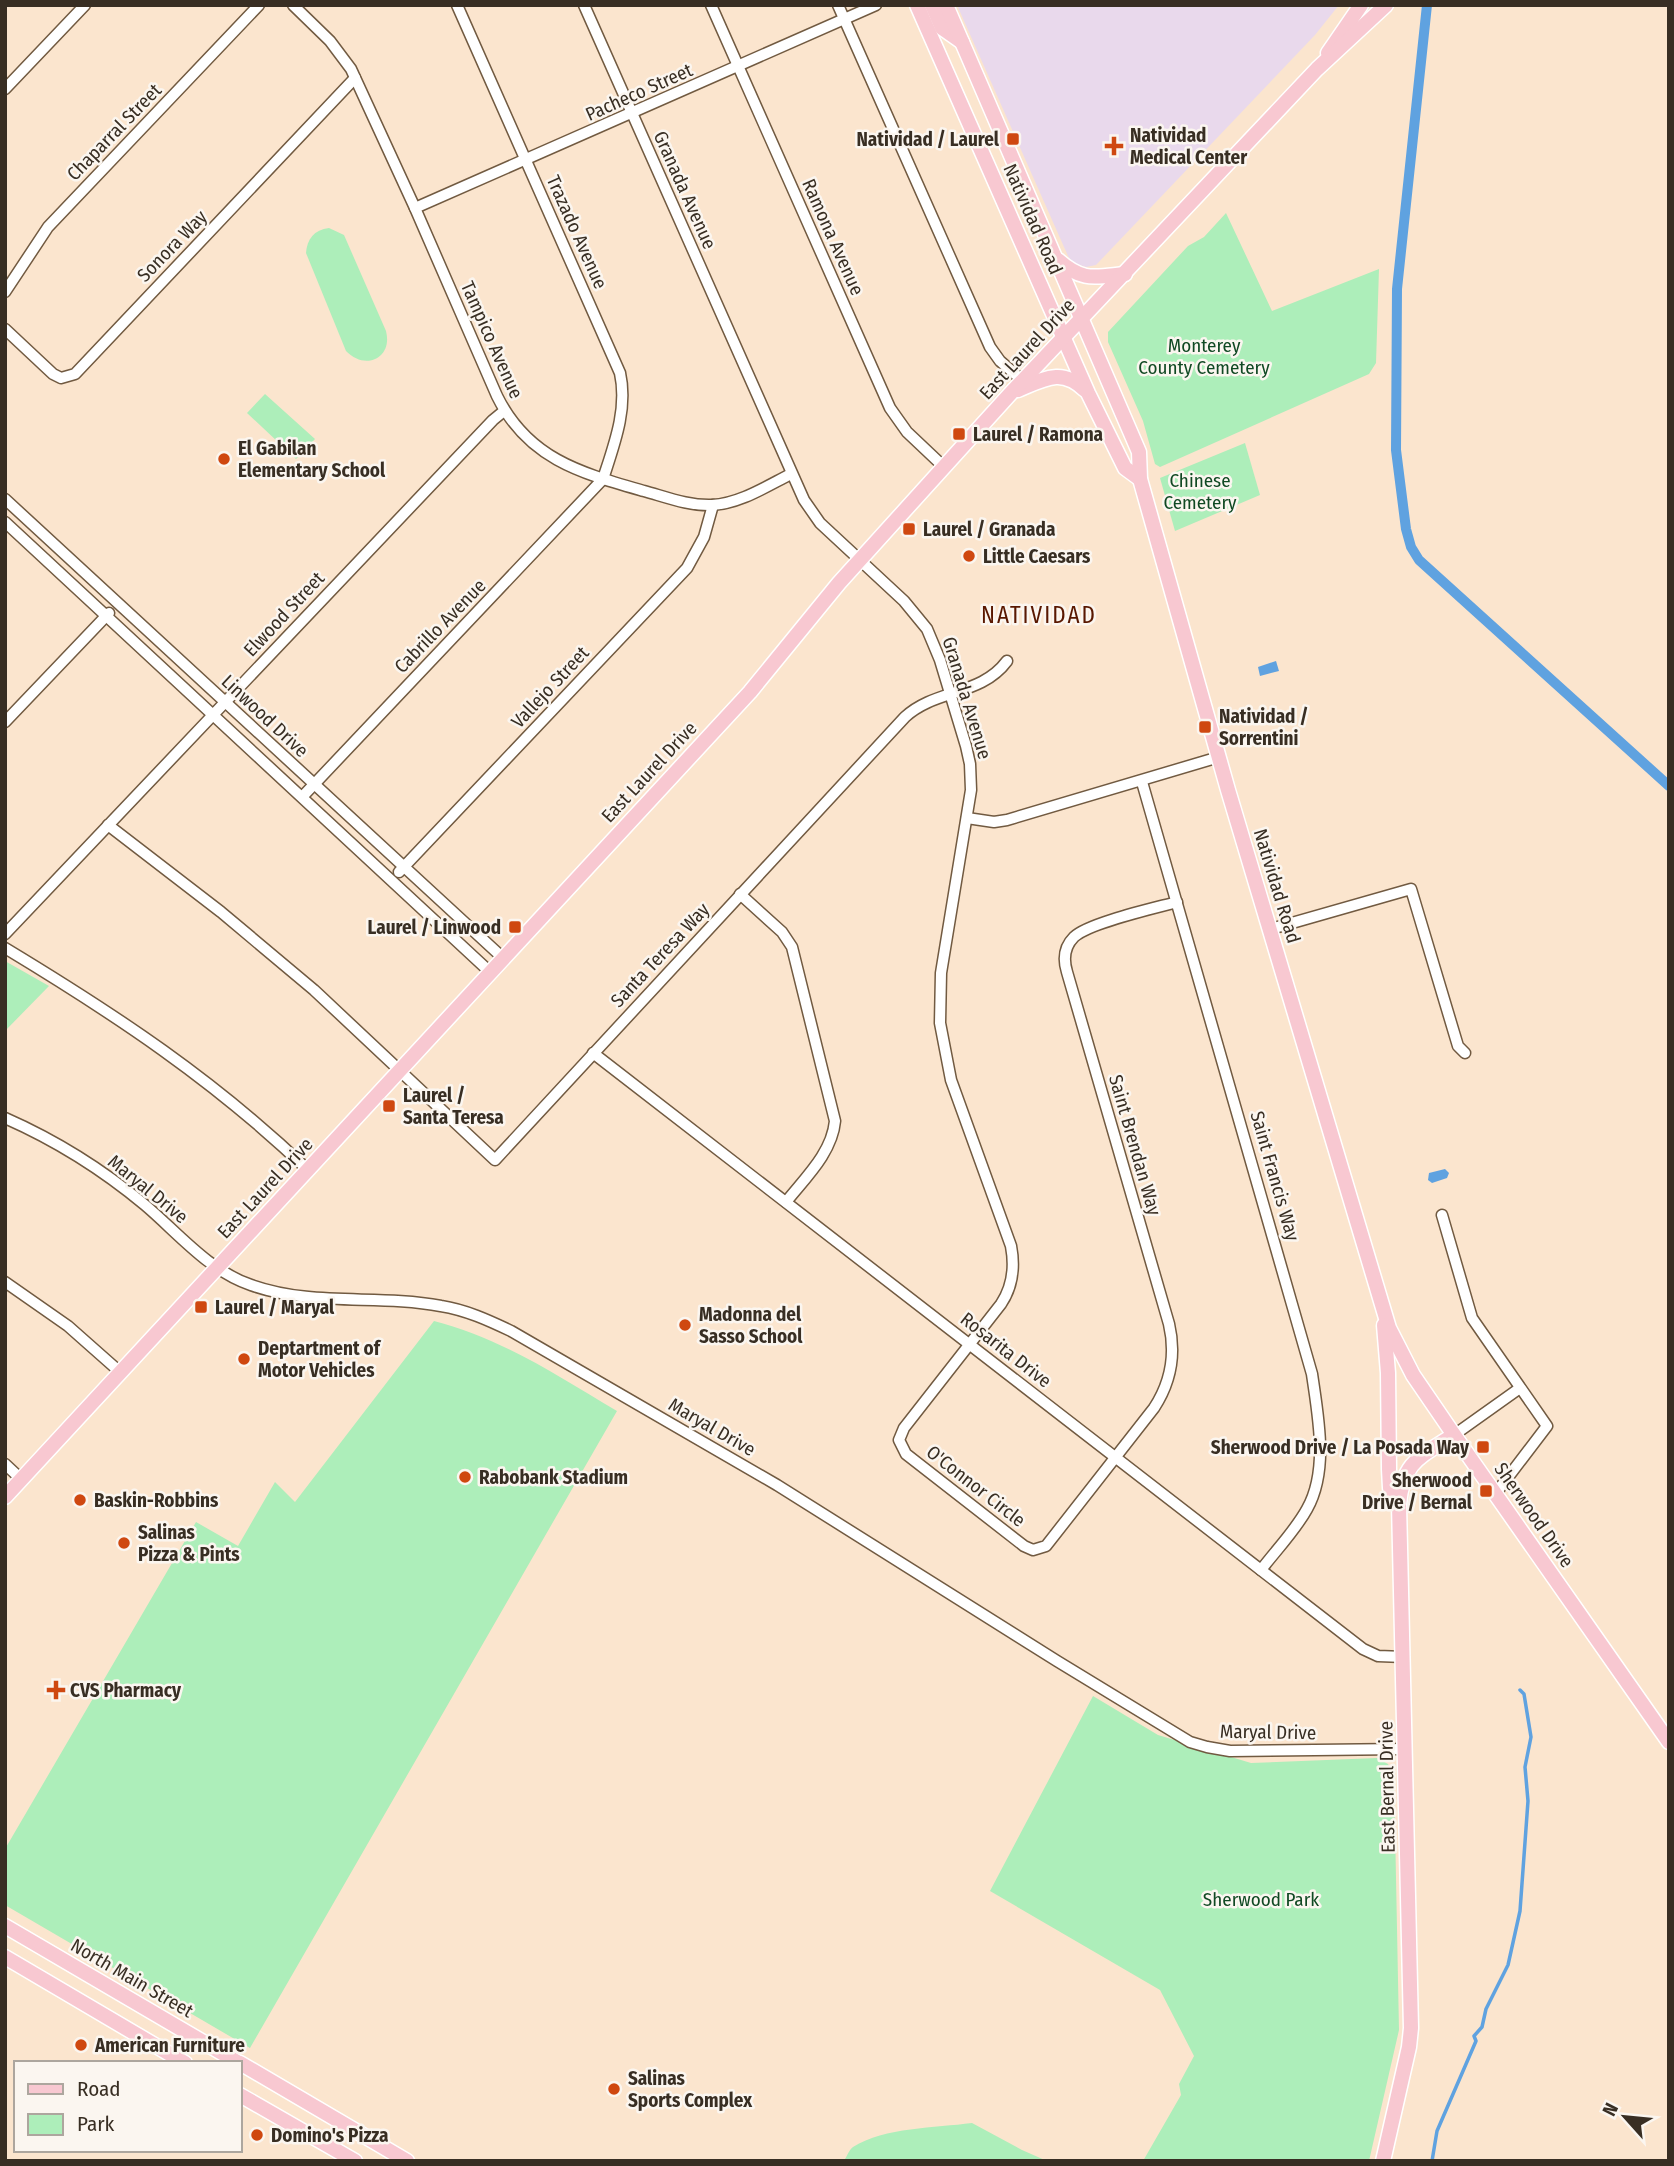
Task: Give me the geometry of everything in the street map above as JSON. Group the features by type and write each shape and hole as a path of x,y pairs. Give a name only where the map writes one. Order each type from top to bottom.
{"main road":[{"name":"Natividad Road","path":"917,5 1088,393 1125,468 1140,479"},
{"path":"932,5 942,28 961,41"},
{"name":"Natividad Road","path":"946,5 1139,452 1140,479 1219,757 1381,1303"},
{"name":"East Laurel Drive","path":"1317,69 1362,5"},
{"name":"East Laurel Drive","path":"5,1497 750,692 859,560 1010,394 1317,69 1386,5"},
{"path":"1056,258 1072,272 1083,276 1125,274"},
{"path":"1010,394 1061,376 1071,378 1088,393"},
{"path":"1381,1303 1388,1373 1390,1488 1399,1504"},
{"name":"Sherwood Drive","path":"1381,1303 1401,1353 1454,1435 1669,1742"},
{"name":"East Bernal Drive","path":"1382,2161 1411,2028 1399,1504 1404,1474 1413,1464 1454,1435"},
{"name":"North Main Street","path":"5,1926 237,2061"},
{"path":"5,1957 182,2061"},
{"name":"North Main Street","path":"242,2064 407,2161"},
{"path":"242,2096 355,2161"}],"street":[{"path":"5,89 85,5"},
{"name":"Chaparral Street","path":"5,292 48,227 259,5"},
{"name":"Tampico Avenue","path":"293,5 330,41 355,78 504,411 519,430 542,451 566,466 688,503 713,505 736,500 791,474"},
{"name":"Trazado Avenue","path":"457,5 620,373 623,394 621,415 603,479"},
{"name":"Granada Avenue","path":"584,5 791,474 814,516 922,621 937,651 951,695 970,764 971,790 941,973 941,1033 951,1080 1009,1239 1013,1266 1010,1287 1004,1298 970,1344"},
{"name":"Ramona Avenue","path":"711,5 890,408 907,432 944,467"},
{"path":"838,5 990,347 1000,361 1023,381"},
{"name":"Pacheco Street","path":"415,208 876,5"},
{"name":"Sonora Way","path":"5,330 53,374 61,378 75,374 355,78"},
{"name":"Elwood Street","path":"5,934 504,411"},
{"name":"Cabrillo Avenue","path":"303,796 603,479"},
{"name":"Linwood Drive","path":"7,505 503,958"},
{"name":"Vallejo Street","path":"392,880 687,568 704,537 713,505"},
{"name":"Linwood Drive","path":"5,522 490,972"},
{"path":"5,722 118,604"},
{"name":"Santa Teresa Way","path":"400,1070 495,1160 905,717 923,703 951,695 994,677 1007,661"},
{"path":"967,818 995,822 1007,820 1219,757"},
{"name":"Saint Francis Way","path":"1142,782 1306,1344 1314,1387 1320,1464 1316,1488 1302,1517 1261,1570"},
{"path":"108,825 221,912 314,990 400,1070"},
{"path":"1271,929 1411,889 1458,1046 1465,1053"},
{"path":"740,894 779,929 792,947 835,1121 825,1151 786,1202"},
{"name":"Saint Brendan Way","path":"1115,1457 1154,1408 1163,1392 1171,1365 1172,1336 1067,972 1065,954 1072,939 1086,929 1177,902"},
{"path":"5,948 104,1008 173,1056 243,1111 308,1170"},
{"name":"Rosarita Drive","path":"593,1053 1367,1653 1404,1657"},
{"name":"Maryal Drive","path":"5,1118 66,1149 112,1180 200,1254 249,1285 289,1296 428,1304 459,1309 488,1320 777,1485 1190,1742 1207,1748 1230,1751 1404,1749"},
{"path":"1442,1215 1472,1318 1547,1426 1496,1493"},
{"path":"5,1282 61,1320 120,1372"},
{"name":"O'Connor Circle","path":"970,1344 904,1428 899,1440 906,1454 1028,1549 1038,1550 1046,1546 1115,1457"},
{"path":"1454,1435 1520,1388"},
{"path":"5,1464 22,1479"}],"shaded area":[{"name":"Natividad Medical Center","path":"957,5 1339,5 1315,35 1096,265 1086,267 1073,263 1068,256"}],"green space":[{"name":"Monterey County Cemetery","path":"1226,213 1272,311 1379,269 1376,363 1369,374 1160,467 1155,464 1143,421 1108,342 1108,332 1188,246 1204,237"},
{"path":"329,228 344,235 386,331 385,348 376,359 361,360 346,351 306,253 312,236"},
{"path":"265,394 315,439 296,459 247,413"},
{"name":"Chinese Cemetery","path":"1245,443 1260,495 1175,531 1160,478"},
{"path":"5,961 49,986 5,1031"},
{"path":"434,1321 483,1337 506,1348 617,1411 250,2048 5,1905 5,1849 196,1522 238,1546 275,1482 295,1502"},
{"name":"Sherwood Park","path":"1093,1696 1158,1735 1251,1763 1377,1758 1388,1764 1394,1776 1399,2030 1369,2161 1143,2161 1181,2095 1179,2084 1194,2056 1160,1990 990,1891"},
{"path":"972,2123 1047,2161 844,2161 853,2147 866,2140 911,2129"}],"water":[{"path":"1276,661 1279,671 1260,676 1258,667"},
{"path":"1445,1169 1449,1173 1447,1178 1432,1183 1428,1180 1429,1173"}],"waterway":[{"path":"1427,5 1397,289 1396,450 1406,529 1411,547 1419,560 1669,786"},
{"path":"1432,2161 1437,2131 1476,2041 1474,2036 1482,2027 1486,2009 1508,1965 1520,1911 1528,1801 1525,1767 1531,1737 1524,1694 1520,1690"}],"place":[{"name":"Natividad / Laurel","path":"1013,139"},
{"name":"Natividad Medical Center","path":"1114,146"},
{"name":"Laurel / Ramona","path":"959,434"},
{"name":"El Gabilan Elementary School","path":"224,459"},
{"name":"Laurel / Granada","path":"909,529"},
{"name":"Little Caesars","path":"969,556"},
{"name":"Natividad / Sorrentini","path":"1205,727"},
{"name":"Laurel / Linwood","path":"515,927"},
{"name":"Laurel / Santa Teresa","path":"389,1106"},
{"name":"Laurel / Maryal","path":"201,1307"},
{"name":"Madonna del Sasso School","path":"685,1325"},
{"name":"Deptartment of Motor Vehicles","path":"244,1359"},
{"name":"Sherwood Drive / La Posada Way","path":"1483,1447"},
{"name":"Rabobank Stadium","path":"465,1477"},
{"name":"Sherwood Drive / Bernal","path":"1486,1491"},
{"name":"Baskin-Robbins","path":"80,1500"},
{"name":"Salinas Pizza & Pints","path":"124,1543"},
{"name":"CVS Pharmacy","path":"56,1690"},
{"name":"American Furniture","path":"81,2045"},
{"name":"Salinas Sports Complex","path":"614,2089"},
{"name":"Domino's Pizza","path":"257,2135"}],"district":[{"name":"NATIVIDAD","path":"1039,615"}]}
